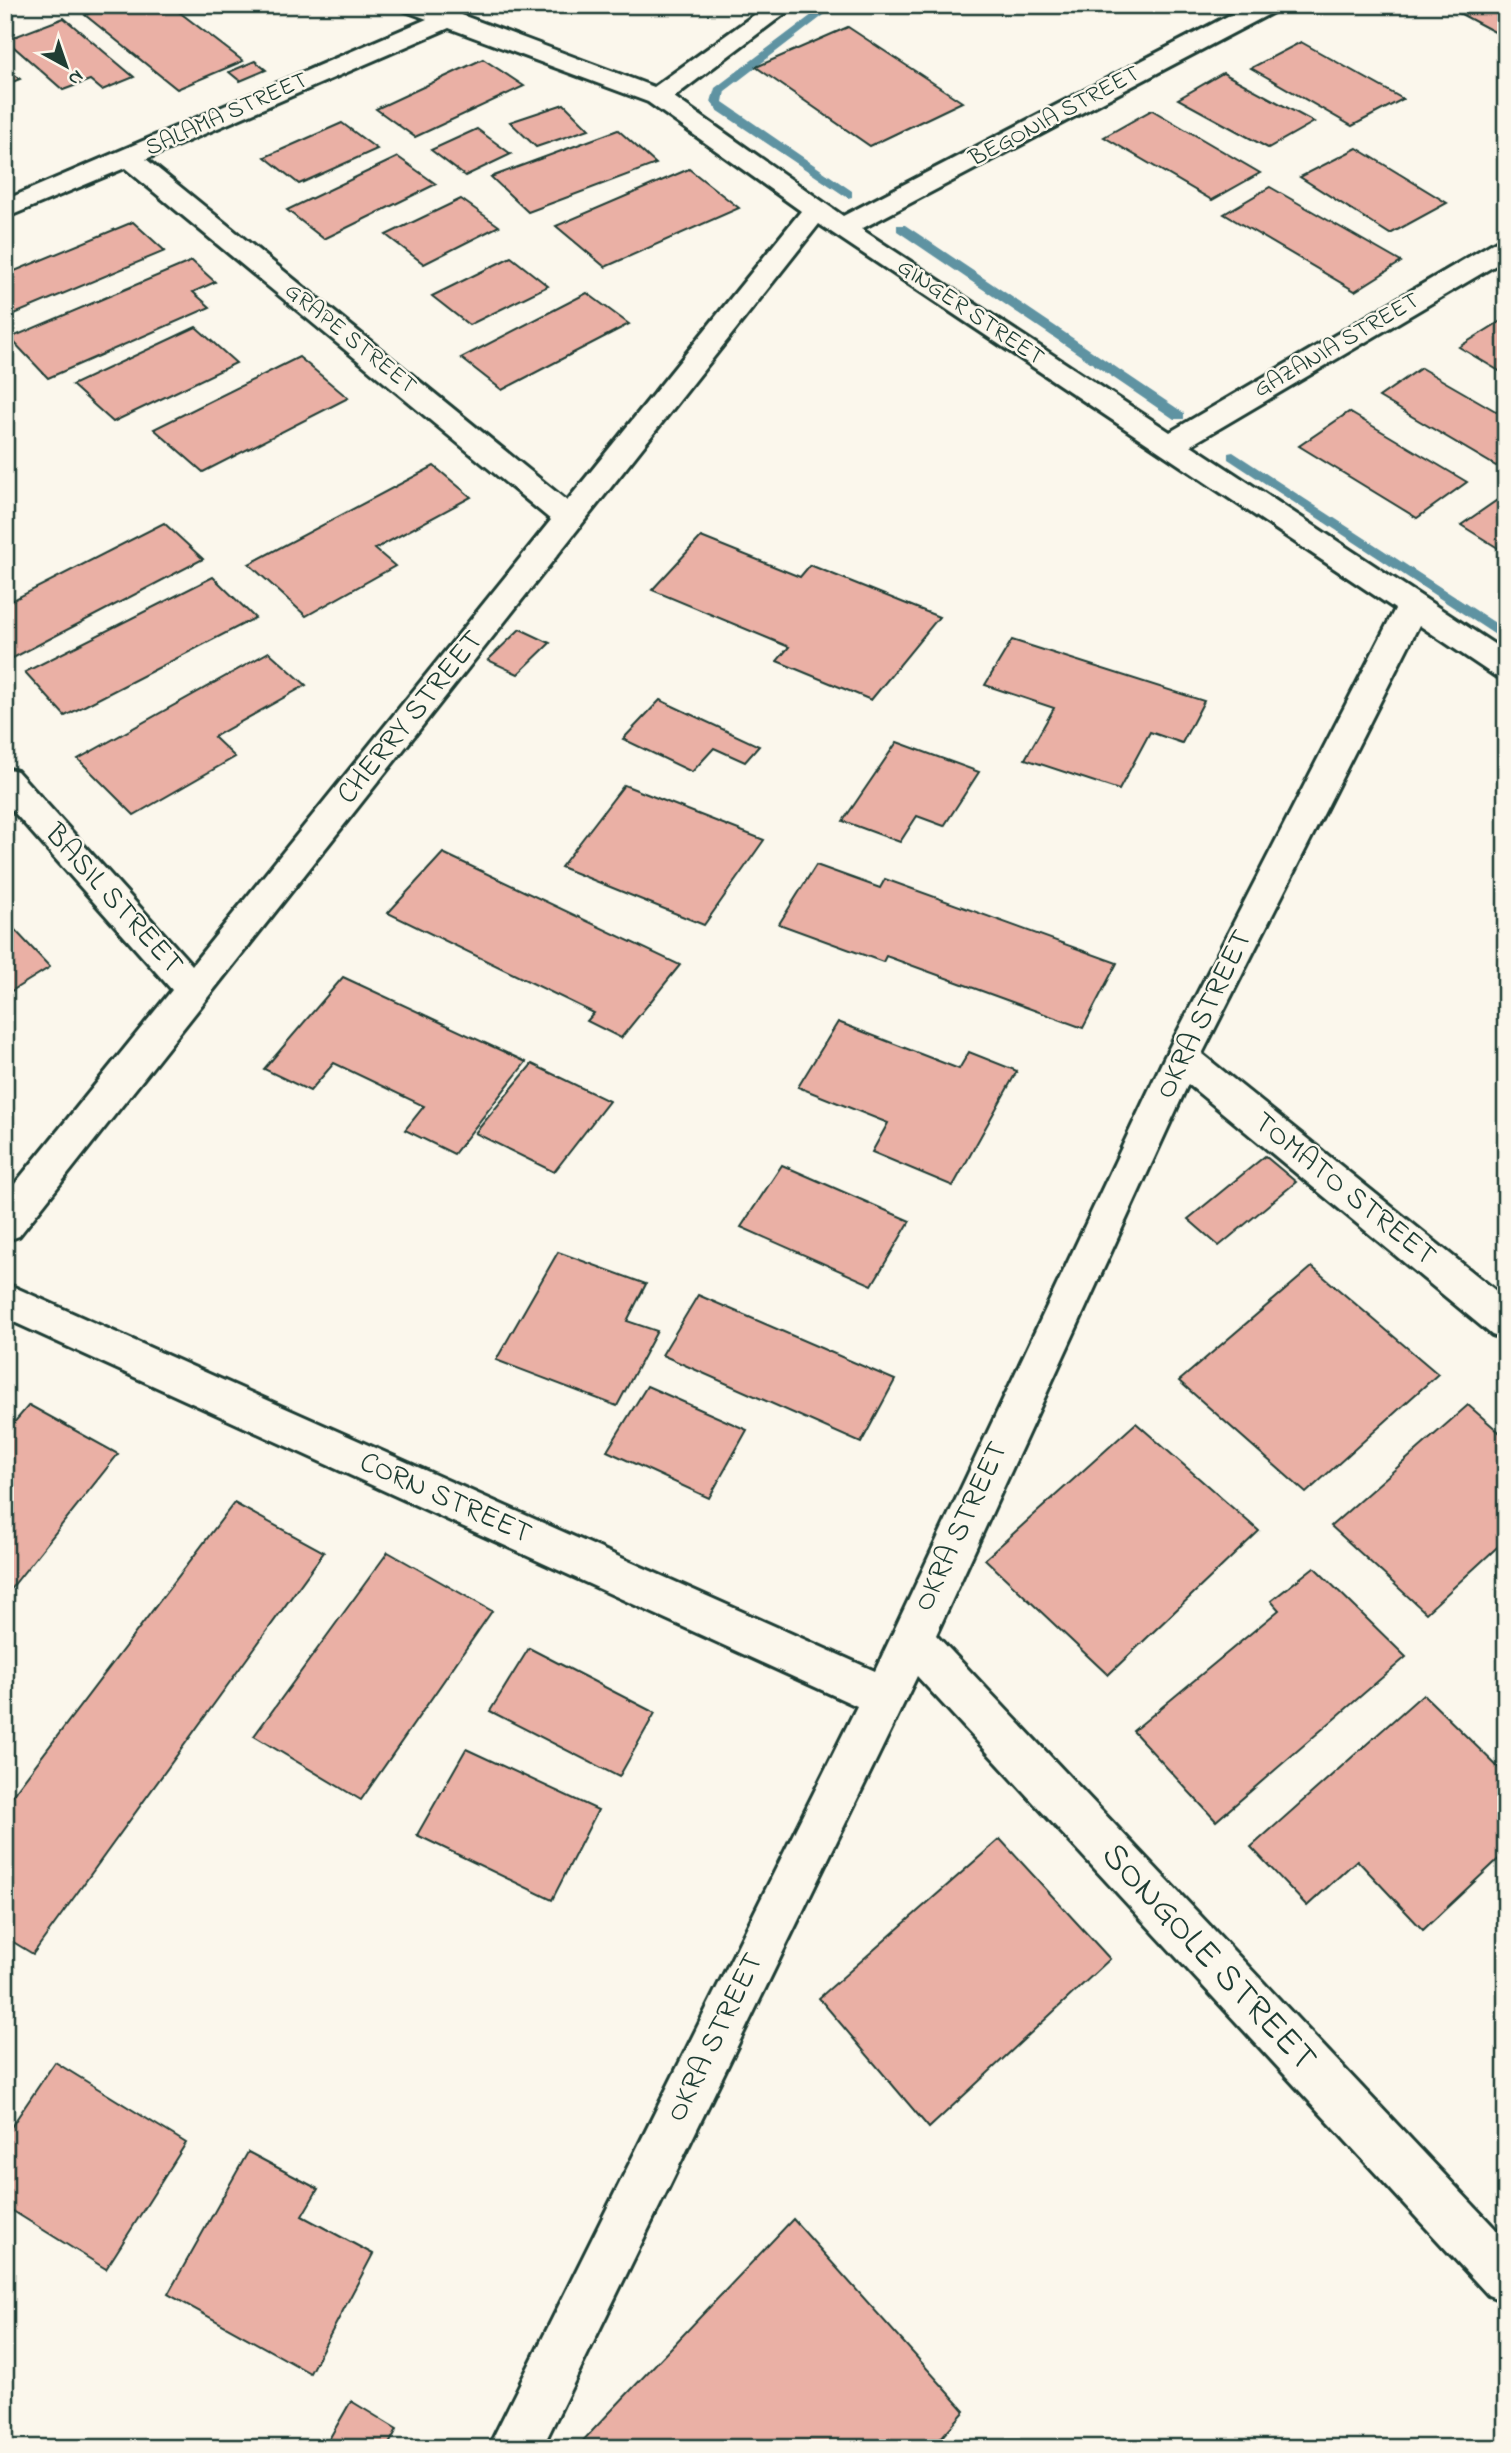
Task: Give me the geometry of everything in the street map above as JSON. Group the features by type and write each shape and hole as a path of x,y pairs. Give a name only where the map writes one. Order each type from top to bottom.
{"street":[{"name":"GINGER STREET","path":"412,5 657,97 842,228 1506,668"},
{"path":"657,97 784,5"},
{"name":"BEGONIA STREET","path":"842,228 1268,5"},
{"name":"SALAMA STREET","path":"5,210 448,19"},
{"name":"GRAPE STREET","path":"129,158 571,520"},
{"name":"CHERRY STREET","path":"5,1225 571,520 816,210"},
{"name":"GAZANIA STREET","path":"1168,445 1506,247"},
{"name":"OKRA STREET","path":"514,2448 885,1698 910,1638 1182,1058 1412,607"},
{"name":"BASIL STREET","path":"5,779 193,989"},
{"name":"TOMATO STREET","path":"1182,1058 1506,1323"},
{"name":"CORN STREET","path":"5,1300 885,1698"},
{"name":"SONGOLE STREET","path":"910,1638 1506,2277"}],"building":[{"path":"110,5 170,5 243,61 177,89 85,15"},
{"path":"1444,5 1506,5 1506,38"},
{"path":"64,18 134,77 102,90 90,80 63,90 6,40"},
{"path":"848,27 962,102 870,146 756,67"},
{"path":"1301,42 1403,99 1352,126 1251,68"},
{"path":"483,59 524,86 415,137 376,109"},
{"path":"255,61 266,70 240,81 229,72"},
{"path":"5,67 20,79 5,85"},
{"path":"1223,73 1314,122 1268,148 1178,99"},
{"path":"564,104 589,129 536,147 510,122"},
{"path":"1152,110 1260,173 1212,200 1104,137"},
{"path":"342,123 377,149 299,184 265,157"},
{"path":"477,129 511,154 465,176 431,150"},
{"path":"618,130 656,164 528,212 491,177"},
{"path":"1357,148 1447,203 1390,234 1300,177"},
{"path":"398,157 436,184 324,239 287,210"},
{"path":"689,169 739,208 605,267 556,226"},
{"path":"1270,187 1401,262 1355,291 1224,214"},
{"path":"461,199 499,226 424,264 386,235"},
{"path":"133,222 165,251 5,318 5,275"},
{"path":"511,257 548,286 469,325 432,296"},
{"path":"192,261 215,282 193,292 210,307 48,378 10,338"},
{"path":"587,293 629,324 502,390 461,358"},
{"path":"1501,321 1506,324 1506,375 1459,347"},
{"path":"196,327 236,363 113,422 72,385"},
{"path":"299,357 348,398 203,472 154,429"},
{"path":"1421,368 1506,417 1506,459 1496,466 1379,397"},
{"path":"1349,412 1467,482 1417,518 1299,446"},
{"path":"434,466 471,497 375,549 395,566 306,616 249,564"},
{"path":"1506,494 1506,553 1461,525"},
{"path":"164,523 203,559 11,659 5,653 5,604"},
{"path":"701,537 800,577 810,565 939,617 871,700 777,661 789,647 652,590"},
{"path":"213,577 255,618 65,716 25,672"},
{"path":"520,629 550,643 518,674 488,660"},
{"path":"1012,640 1204,701 1182,743 1150,732 1119,790 1025,759 1054,708 985,685"},
{"path":"269,652 306,685 214,737 235,757 134,815 78,759"},
{"path":"660,700 759,746 745,762 714,748 692,772 623,739"},
{"path":"897,742 979,772 944,826 917,816 900,842 843,821"},
{"path":"624,785 764,840 704,925 561,867"},
{"path":"443,853 680,965 621,1038 587,1021 594,1013 388,913"},
{"path":"816,865 880,888 885,879 1117,963 1083,1028 886,956 883,962 779,924"},
{"path":"14,929 50,967 5,995 5,934"},
{"path":"343,977 526,1062 454,1154 405,1130 424,1106 334,1063 310,1091 264,1069"},
{"path":"838,1022 959,1069 969,1052 1017,1071 953,1186 872,1152 888,1123 798,1087"},
{"path":"532,1064 609,1101 554,1172 475,1133"},
{"path":"1265,1156 1296,1182 1219,1246 1188,1219"},
{"path":"782,1165 910,1221 872,1285 741,1227"},
{"path":"558,1252 646,1284 627,1321 657,1331 617,1406 496,1360"},
{"path":"1312,1267 1438,1374 1306,1493 1179,1381"},
{"path":"698,1295 895,1380 861,1443 662,1355"},
{"path":"647,1386 747,1430 709,1498 607,1451"},
{"path":"29,1405 118,1454 5,1596 5,1433"},
{"path":"1468,1405 1506,1438 1506,1539 1426,1613 1331,1526"},
{"path":"1136,1423 1259,1531 1108,1675 985,1559"},
{"path":"234,1503 324,1552 33,1954 5,1937 5,1805"},
{"path":"388,1552 492,1611 361,1800 254,1736"},
{"path":"1314,1567 1406,1657 1216,1821 1133,1731 1279,1610 1271,1601"},
{"path":"529,1648 655,1713 619,1777 490,1711"},
{"path":"1423,1694 1506,1775 1506,1852 1423,1930 1357,1860 1307,1906 1251,1847"},
{"path":"466,1749 598,1810 552,1900 417,1835"},
{"path":"1000,1839 1110,1959 929,2128 819,1998"},
{"path":"55,2062 186,2143 106,2269 5,2206 5,2136"},
{"path":"248,2152 318,2189 302,2216 373,2254 310,2373 168,2294"},
{"path":"793,2219 965,2411 932,2448 576,2448"},
{"path":"351,2401 397,2429 387,2448 324,2448"}],"waterway":[{"path":"832,5 719,90 717,102 721,108 848,194"},
{"path":"901,228 1179,416"},
{"path":"1233,456 1506,637"}]}
